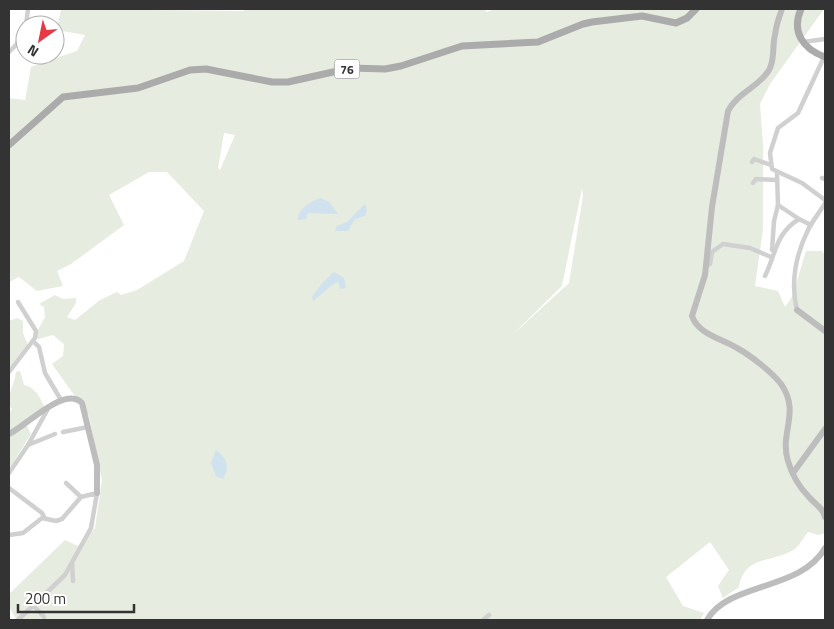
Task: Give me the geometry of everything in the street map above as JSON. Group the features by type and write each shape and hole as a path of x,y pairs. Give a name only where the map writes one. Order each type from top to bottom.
{"main road":[{"name":"76","path":"9,145 63,97 138,88 190,70 206,69 272,82 288,82 351,68 385,69 401,66 462,46 538,42 592,22 642,16 676,23 687,18 696,9"},
{"path":"801,9 796,26 802,42 813,52 824,57"}],"street":[{"path":"782,9 774,36 772,63 769,70 762,80 733,102 728,111 712,207 706,266 693,309 694,322 703,331 739,349 780,382 789,396 792,408 785,444 788,461 798,485 819,506 825,518"},
{"path":"802,42 825,39"},
{"path":"824,57 798,113 778,128 770,153 771,165 777,173 802,183 825,203 811,225 795,268 794,294 797,310 825,331"},
{"path":"752,162 754,159 771,165"},
{"path":"772,255 774,221 778,205 777,173"},
{"path":"753,183 756,179 777,180"},
{"path":"778,205 811,225"},
{"path":"765,276 772,255 786,226 799,219"},
{"path":"706,266 710,264 712,252 724,244 750,248 772,255"},
{"path":"9,372 33,340 36,330 18,302"},
{"path":"33,340 39,347 45,373 61,400"},
{"path":"9,434 49,406 61,400 78,400 82,403 97,465 97,493 91,528 65,575 18,620"},
{"path":"9,473 28,445 49,406"},
{"path":"63,432 88,427"},
{"path":"793,473 825,428"},
{"path":"28,445 55,434"},
{"path":"66,483 82,497"},
{"path":"9,488 42,513 44,517 56,521 62,519 82,497 97,493"},
{"path":"9,535 23,533 44,517"},
{"path":"707,620 712,612 726,602 812,566 825,548"},
{"path":"72,563 73,581"},
{"path":"33,605 44,618"},
{"path":"484,620 489,614"}],"shaded area":[{"path":"61,9 244,11 246,9 484,9 487,12 495,9 824,9 770,84 760,104 763,144 763,230 755,286 778,291 785,307 792,297 806,251 822,251 825,255 825,533 819,535 808,532 796,548 788,553 754,564 742,576 739,587 723,598 718,586 729,570 710,542 666,577 683,606 704,613 700,620 17,620 9,607 9,594 65,540 78,546 95,528 102,480 89,416 52,364 63,356 64,344 53,335 38,339 35,335 45,317 44,307 39,304 55,295 63,299 76,298 76,303 67,317 75,320 100,300 117,292 121,295 137,290 184,261 204,211 167,172 149,172 109,195 124,225 71,264 57,271 63,286 37,291 19,277 9,282 9,98 25,100 31,67 37,65 65,65 65,55 77,51 85,35 65,31 65,15 60,15","holes":["224,133 235,135 220,170 218,168","582,188 583,196 569,283 509,338 562,286"]},
{"path":"17,318 23,321 23,333 28,346 9,370 9,321"},
{"path":"20,371 24,385 34,390 44,406 26,424 31,434 9,469 9,414 12,409 9,405 9,400 16,372"}],"water":[{"path":"321,198 329,202 338,214 308,213 306,219 298,220 298,216 306,206"},
{"path":"365,204 367,210 365,216 355,219 348,231 335,231 337,226 347,222"},
{"path":"334,272 344,278 346,288 340,289 339,283 336,282 313,301 312,297 323,282"},
{"path":"216,450 223,457 227,466 223,479 216,476 211,463"}]}
